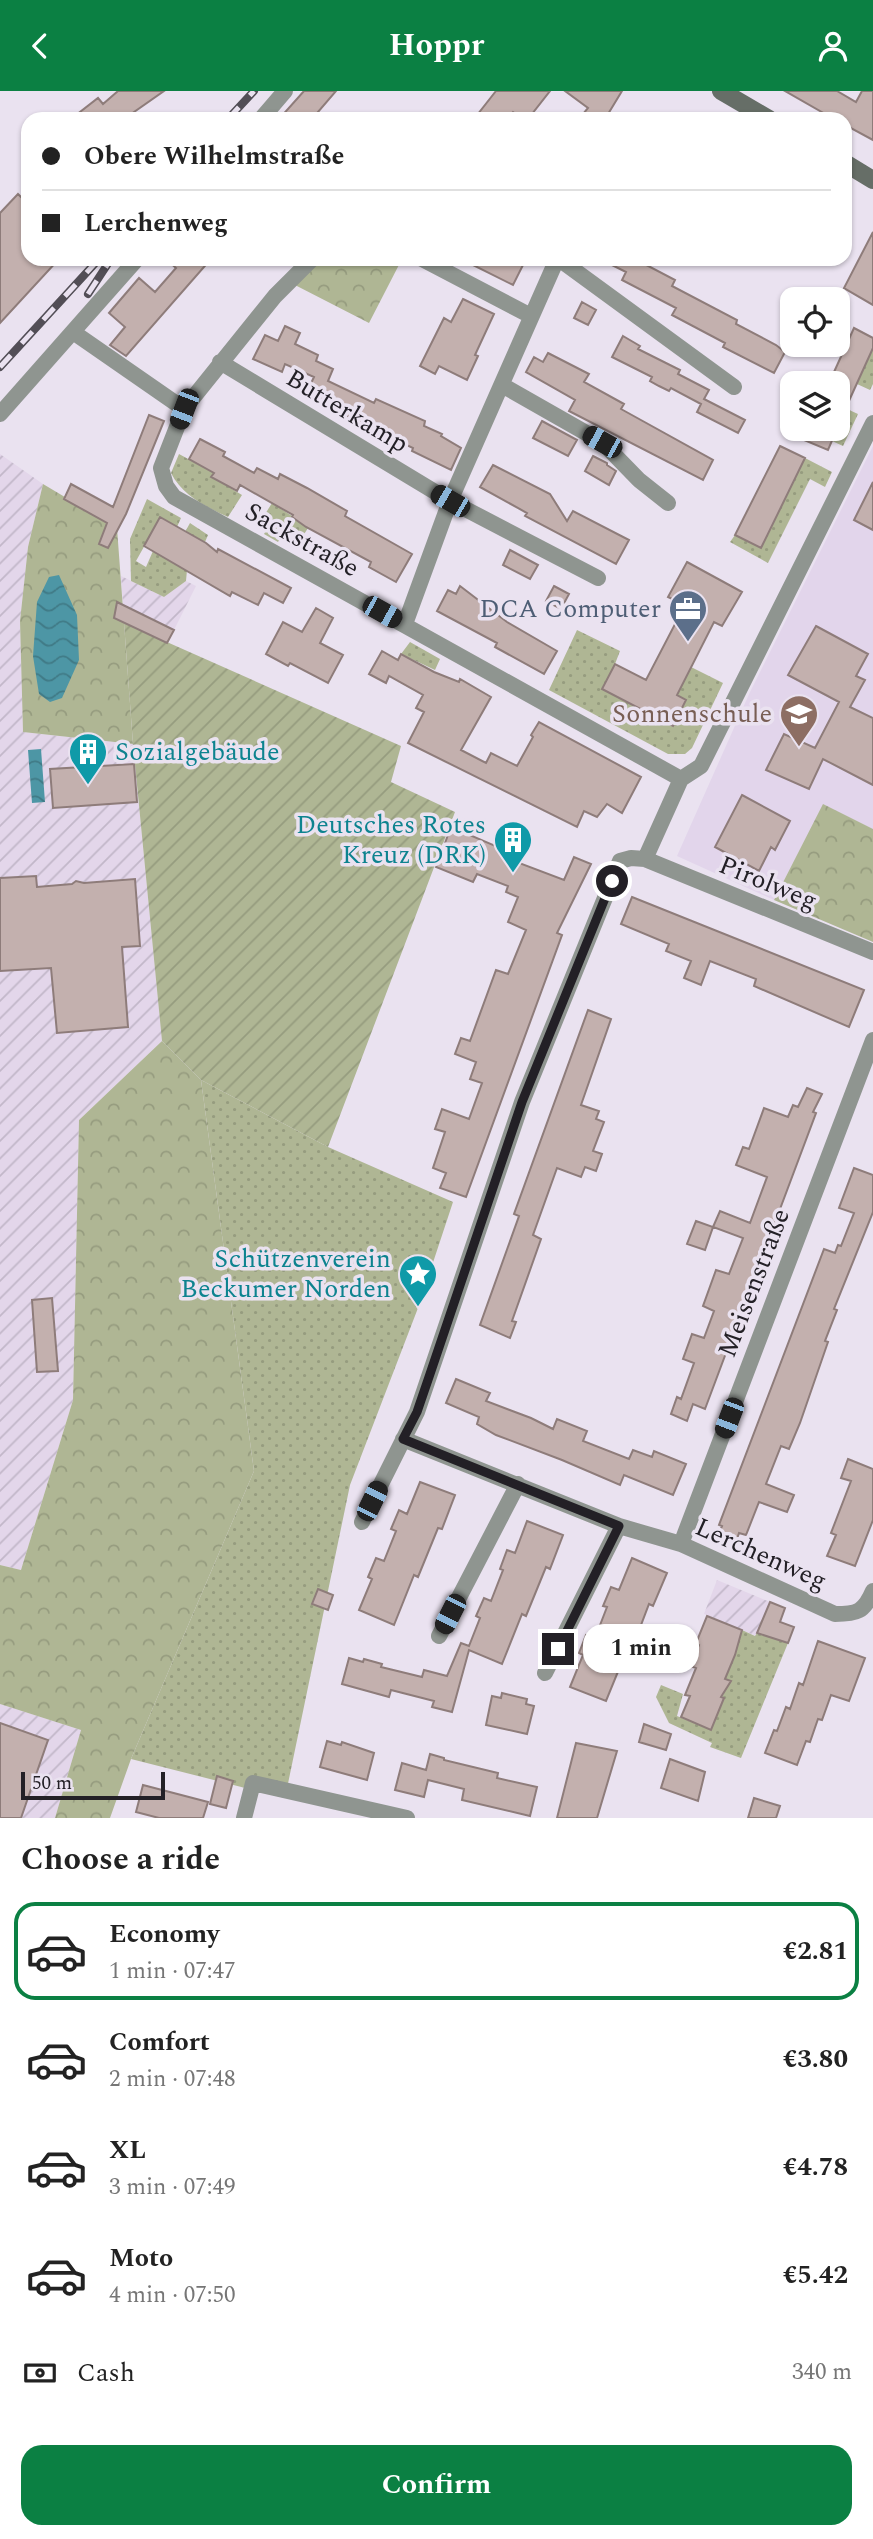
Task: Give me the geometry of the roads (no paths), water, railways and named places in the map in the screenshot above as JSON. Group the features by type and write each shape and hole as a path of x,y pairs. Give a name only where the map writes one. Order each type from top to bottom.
{"street":[{"path":"267,112 285,91"},
{"path":"721,91 757,112"},
{"path":"852,167 873,180"},
{"path":"0,414 131,266"},
{"path":"73,332 184,409 275,296 305,266"},
{"path":"435,266 531,316"},
{"path":"405,624 450,501 555,266"},
{"path":"568,266 734,387"},
{"name":"Butterkamp","path":"220,362 450,501 598,578"},
{"path":"502,385 602,442 639,480 668,503"},
{"name":"Sackstraße","path":"184,409 161,468 166,487 174,497 681,779"},
{"path":"362,1521 417,1412 522,1102 620,861 631,857 645,859 681,779 701,766 873,423"},
{"name":"Pirolweg","path":"645,859 873,951"},
{"name":"Meisenstraße","path":"681,1544 873,1039"},
{"name":"Lerchenweg","path":"403,1439 619,1526 681,1544 835,1614 854,1614 867,1604 873,1591"},
{"path":"439,1636 517,1485"},
{"path":"545,1673 619,1526"},
{"path":"244,1818 253,1783 407,1818"}],"water":[{"path":"59,575 77,615 79,660 62,698 50,702 39,694 33,656 37,602 49,577"},
{"path":"41,749 45,802 32,803 28,750"}],"railway":[{"path":"234,112 254,91"},
{"path":"0,367 93,266"},
{"path":"88,294 106,266"}],"place":[{"name":"DCA Computer","path":"688,643"},
{"name":"Sonnenschule","path":"799,748"},
{"name":"Sozialgebäude","path":"88,786"},
{"name":"Deutsches Rotes Kreuz (DRK)","path":"513,874"},
{"name":"Schützenverein Beckumer Norden","path":"418,1308"}]}
